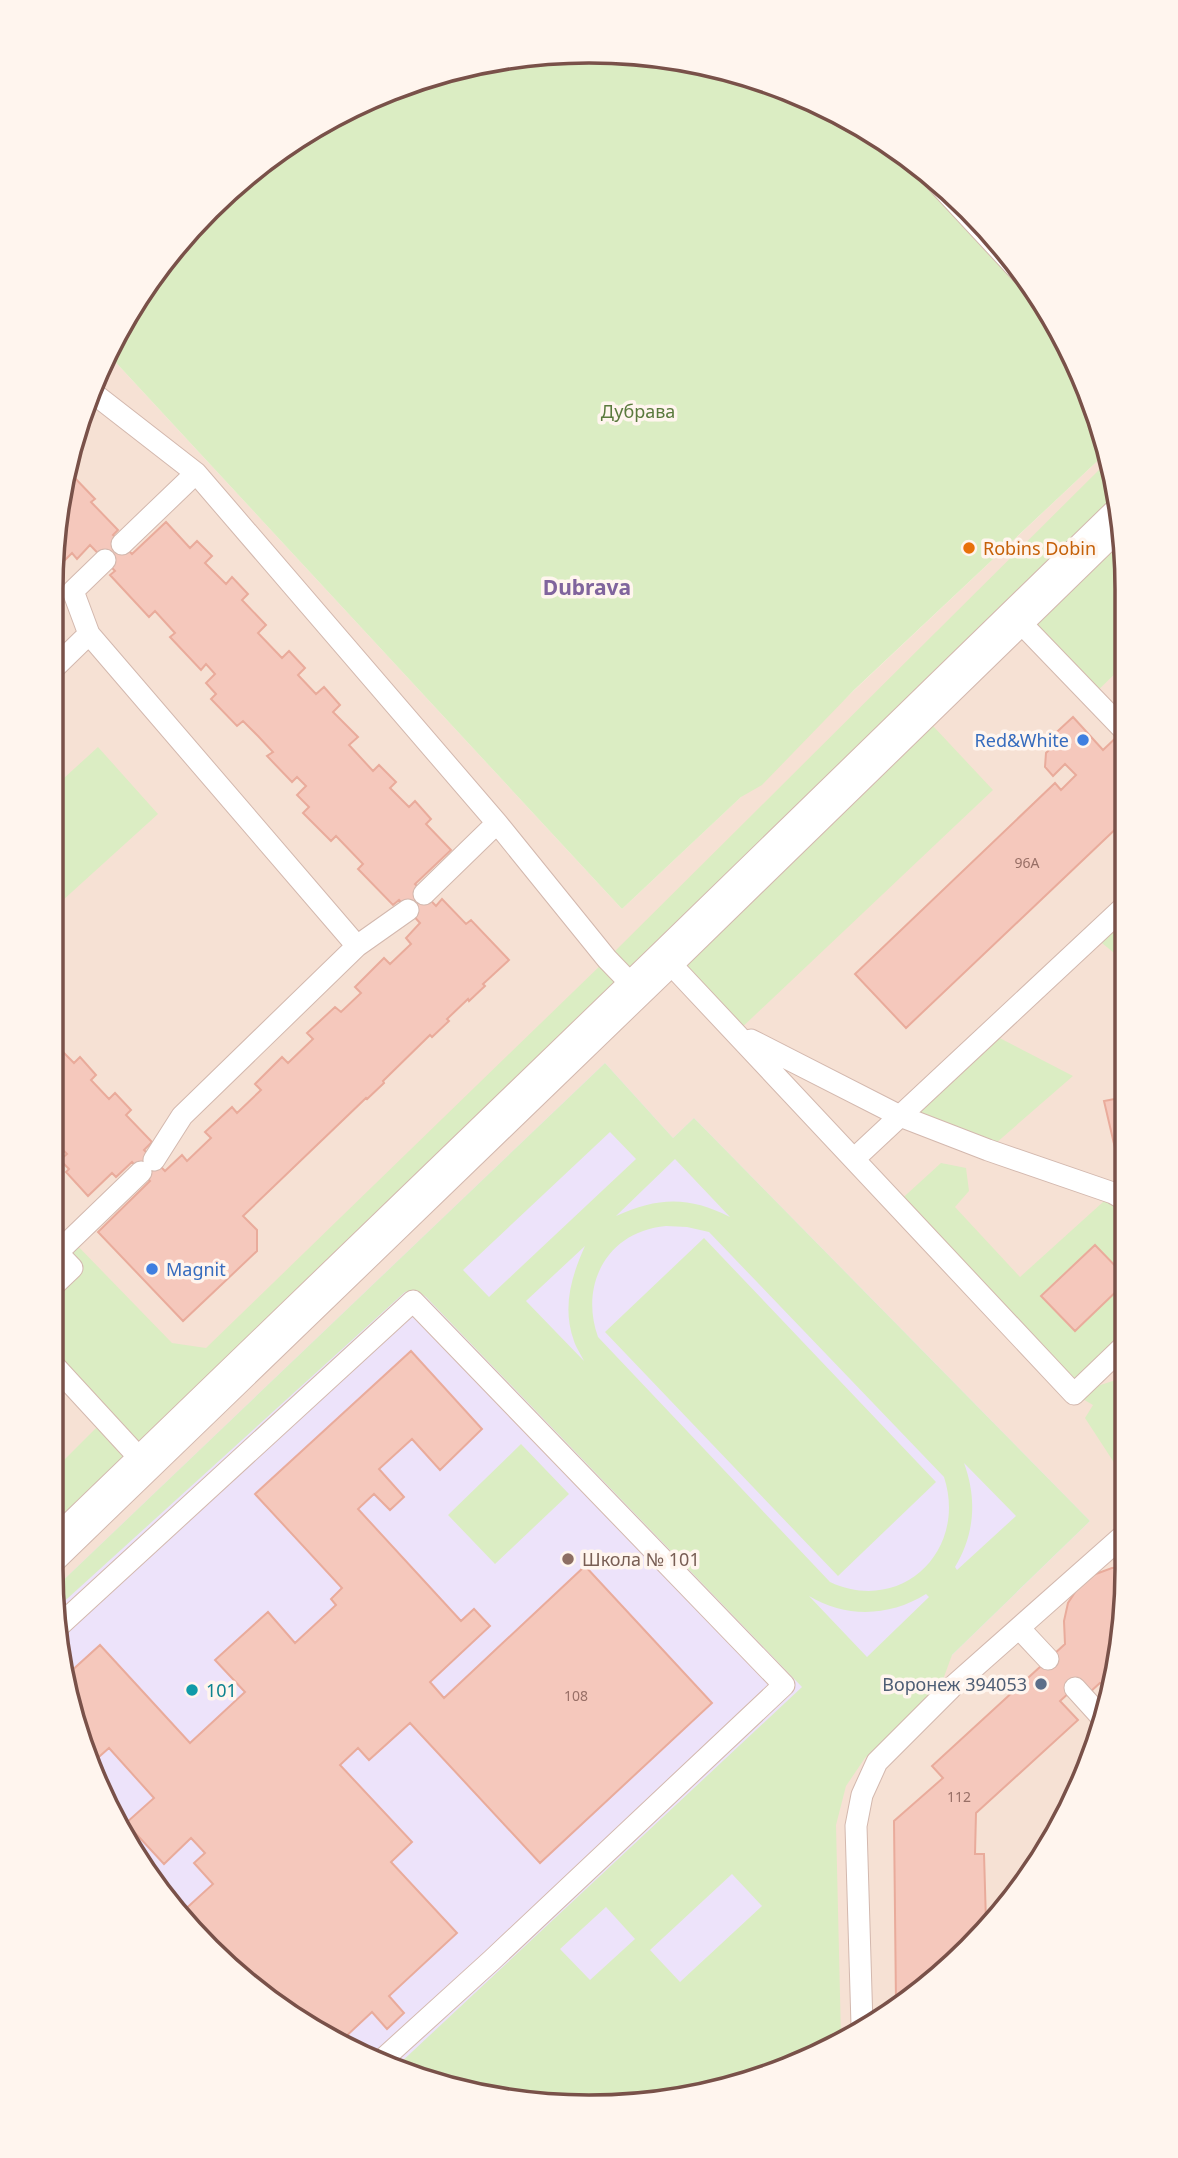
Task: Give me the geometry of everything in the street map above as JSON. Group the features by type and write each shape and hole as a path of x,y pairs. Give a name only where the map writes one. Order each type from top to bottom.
{"street":[{"path":"63,1541 1111,526"}],"lane":[{"path":"99,398 197,473 497,824 607,959 636,989"},
{"path":"122,544 197,473"},
{"path":"105,560 73,591 89,634 357,946"},
{"path":"1017,619 1115,721"},
{"path":"63,659 89,634"},
{"path":"425,894 497,824"},
{"path":"63,1242 147,1166 182,1116 357,946 408,910"},
{"path":"854,1159 1115,915"},
{"path":"666,959 1074,1394 1115,1355"},
{"path":"736,1033 900,1116 1115,1195"},
{"path":"63,1259 72,1268 63,1277"},
{"path":"66,1620 413,1301 784,1685 388,2055"},
{"path":"63,1375 144,1463"},
{"path":"862,2019 856,1826 862,1795 877,1762 951,1688 1115,1543"},
{"path":"1019,1628 1048,1659"},
{"path":"1075,1688 1095,1710"}],"shaded area":[{"path":"927,186 961,217 1012,278"},
{"path":"115,361 622,909 1099,460 1110,520 1115,589 1115,1569 1114,1603 1105,1672 1087,1738 1075,1770 1045,1832 1026,1861 1006,1889 961,1941 909,1986 852,2025 822,2041 758,2067 725,2077 692,2085 623,2094 555,2094 520,2090 486,2085 413,2064 194,1916 152,1861 117,1802 91,1738 73,1672 64,1603 63,1569 63,589 64,555 73,486 91,420 103,388"},
{"name":"Школа № 101","path":"605,1063 673,1138 694,1118 1090,1521 811,1792 807,2032 668,2089 623,2094 555,2094 520,2090 486,2085 420,2067 356,2041 326,2025 242,1964 217,1941 172,1889 133,1832 117,1802 91,1738 73,1672 63,1580"}],"green space":[{"name":"Дубрава","path":"555,64 623,64 658,68 692,73 758,91 822,117 852,133 909,172 927,186 1012,278 1026,297 1061,356 1087,420 1099,460 854,690 762,785 741,797 622,909 115,361 152,297 194,242 242,194 297,152 356,117 420,91 486,73"},
{"path":"1101,468 1114,555 1115,674 1091,697 1017,620 919,711 993,790 736,1033 667,959 63,1541 63,1461 104,1420 63,1375 63,1259 71,1239 172,1343 206,1348 607,959"},
{"path":"98,747 158,814 63,900 63,779"},
{"path":"1115,915 1115,954 1092,935"},
{"path":"988,1032 1073,1076 988,1150 900,1116"},
{"path":"605,1063 673,1138 694,1118 1090,1521 952,1655 941,1685 865,1758 846,1786 836,1825 841,2031 790,2055 725,2077 692,2085 623,2094 555,2094 486,2085 403,2061 802,1687 426,1297 416,1290 405,1292 64,1602 63,1580","holes":["610,1132 636,1159 489,1297 463,1270","675,1159 730,1217 687,1202 660,1202 616,1216","666,1226 709,1232 944,1477 949,1504 946,1529 937,1551 923,1570 904,1583 881,1590 856,1590 830,1582 598,1337 592,1298 603,1263 614,1249 628,1238 646,1230","585,1246 572,1281 569,1305 570,1329 584,1361 526,1301","964,1463 1016,1516 957,1570 955,1567 967,1542 972,1516","926,1594 929,1597 867,1657 809,1596 838,1608 867,1612 882,1611 912,1602","732,1874 762,1906 680,1982 650,1950","606,1907 635,1939 590,1980 560,1949"]},
{"path":"941,1163 966,1168 969,1191 955,1207 1020,1277 1113,1193 1115,1194 1115,1355 1076,1393 1115,1380 1115,1464 1085,1418 1093,1405 1074,1394 896,1204"},
{"path":"704,1238 936,1482 838,1576 605,1332"},
{"path":"521,1444 569,1494 495,1564 448,1515"}],"building":[{"path":"75,478 95,499 91,502 118,530 113,535 132,554 166,522 190,548 197,541 212,556 205,563 226,584 232,577 248,594 242,600 266,625 258,633 282,658 289,651 305,668 298,675 316,694 324,687 340,705 333,712 358,737 349,745 373,771 379,765 396,782 390,788 409,807 415,801 431,819 426,824 451,850 415,884 436,906 442,899 466,924 471,920 509,960 483,984 485,986 447,1019 449,1021 432,1037 430,1035 383,1081 384,1083 243,1216 257,1230 257,1251 183,1321 98,1232 150,1181 132,1162 116,1177 112,1173 88,1196 66,1172 69,1169 63,1163 63,1157 67,1154 63,1150 63,1052 74,1063 80,1057 96,1075 91,1080 109,1099 115,1093 131,1110 126,1115 152,1142 144,1150 165,1171 182,1155 187,1161 211,1138 205,1132 232,1107 237,1113 261,1090 255,1084 282,1057 288,1063 313,1039 307,1033 335,1007 341,1012 361,993 355,987 384,958 390,964 411,944 406,938 420,923 399,900 393,905 358,869 363,864 336,836 331,841 303,813 309,807 297,795 306,786 297,777 292,782 267,756 273,752 258,736 243,721 237,726 211,699 216,694 206,683 215,674 206,664 201,670 170,637 175,633 155,611 149,617 110,575 115,571 90,545 77,559 72,553 64,561"},
{"path":"1073,717 1103,750 1115,739 1115,830 906,1028 855,974 1055,783 1061,790 1076,775 1065,764 1053,776 1045,767 1046,753 1051,748 1046,742"},
{"path":"1115,1099 1115,1148 1104,1101"},
{"path":"1095,1245 1115,1266 1115,1293 1075,1331 1041,1296"},
{"path":"411,1351 482,1429 440,1470 412,1439 379,1469 404,1497 390,1510 374,1494 358,1509 461,1621 474,1609 490,1626 430,1682 444,1698 585,1566 712,1703 540,1863 410,1723 369,1760 358,1748 340,1765 412,1842 391,1862 457,1933 389,1996 404,2013 387,2029 372,2012 346,2036 269,1986 217,1941 187,1908 213,1884 194,1863 205,1853 191,1838 164,1864 131,1829 127,1822 154,1798 109,1748 98,1758 81,1705 73,1670 100,1645 190,1743 245,1692 215,1660 268,1612 295,1643 336,1605 331,1599 342,1588 255,1494"},
{"path":"1115,1568 1114,1603 1102,1684 1090,1692 1081,1682 1060,1701 1078,1720 976,1813 975,1854 984,1854 986,1914 936,1964 896,1995 894,1821 943,1778 932,1766 1065,1644 1064,1621 1068,1603 1079,1586 1093,1575"}],"place":[{"name":"Robins Dobin","path":"969,548"},
{"name":"Red&White","path":"1083,740"},
{"name":"Magnit","path":"152,1269"},
{"name":"Школа № 101","path":"568,1559"},
{"name":"Воронеж 394053","path":"1041,1684"},
{"name":"101","path":"192,1690"}],"district":[{"name":"Dubrava","path":"587,587"}]}
